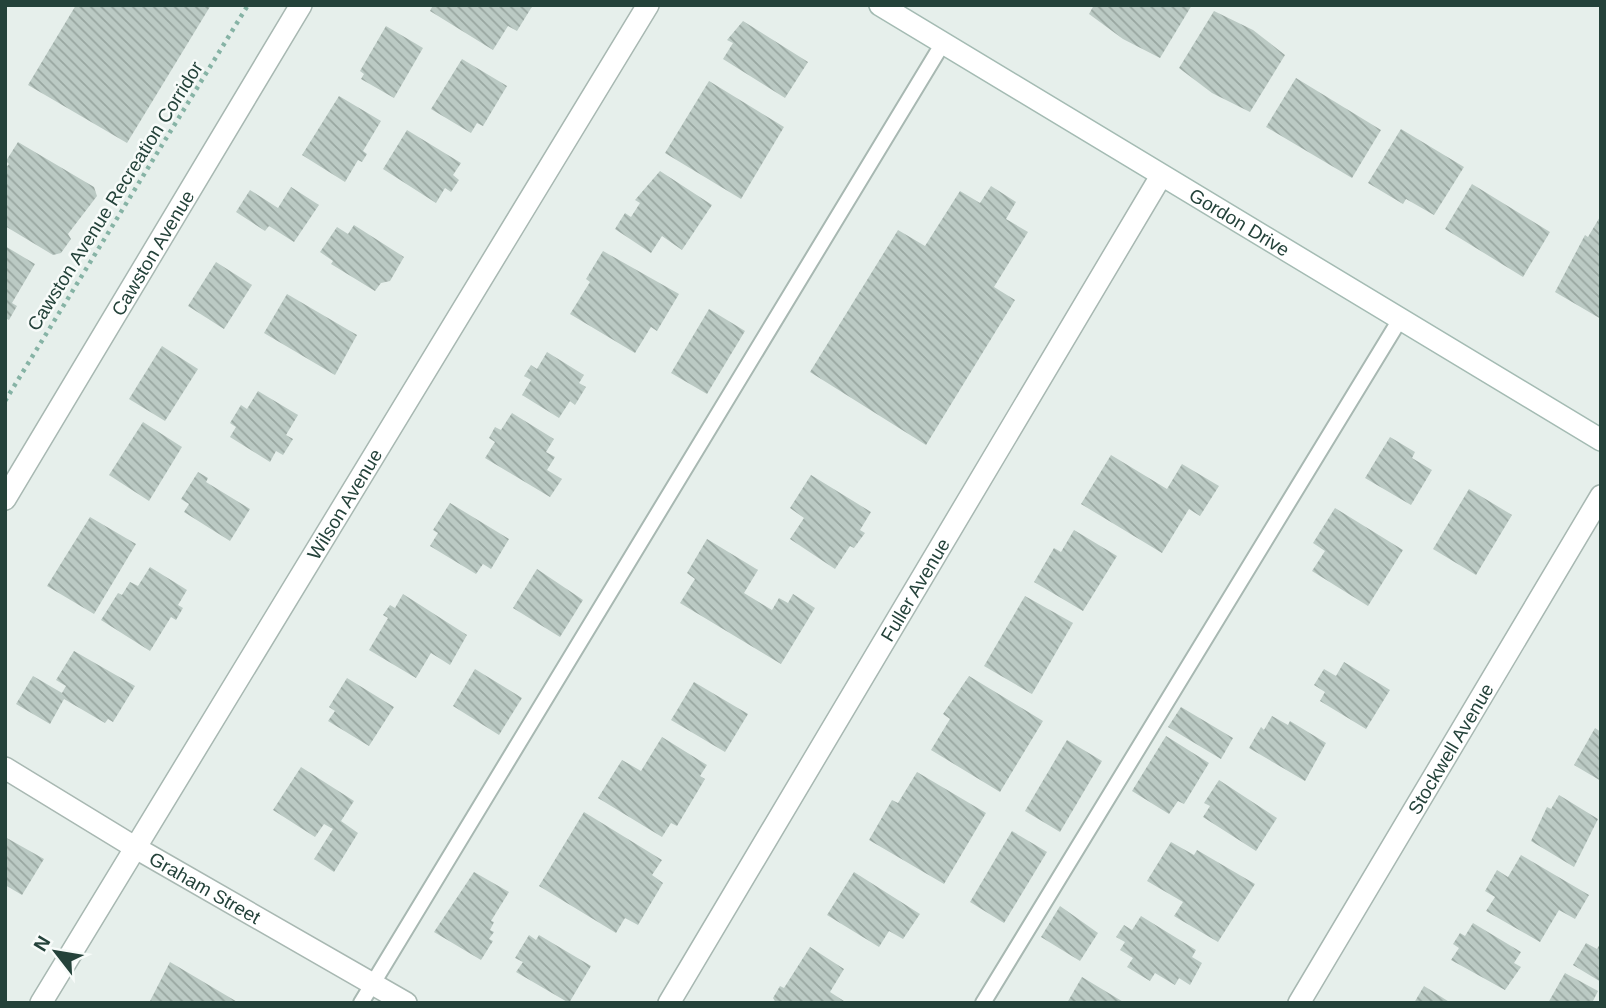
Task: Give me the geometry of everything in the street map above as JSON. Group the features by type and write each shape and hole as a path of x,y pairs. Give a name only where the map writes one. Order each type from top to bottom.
{"street":[{"name":"Cawston Avenue","path":"5,499 301,5"},
{"name":"Wilson Avenue","path":"41,1003 648,5"},
{"name":"Gordon Drive","path":"880,5 1399,321 1601,440"},
{"name":"Fuller Avenue","path":"669,1003 1161,176"},
{"name":"Stockwell Avenue","path":"1299,1003 1601,496"},
{"name":"Graham Street","path":"5,768 136,848 406,1003"}],"lane":[{"path":"361,1003 943,43"},
{"path":"983,1003 1399,321"}],"path":[{"name":"Cawston Avenue Recreation Corridor","path":"5,401 248,5"}],"building":[{"path":"76,5 211,5 127,143 28,85"},
{"path":"433,5 533,5 517,31 508,26 493,50 430,11"},
{"path":"1094,5 1192,5 1160,58 1123,39 1089,14"},
{"path":"1214,11 1253,30 1285,55 1250,112 1212,93 1179,68"},
{"path":"743,21 808,62 785,98 723,59 733,43 727,40"},
{"path":"386,26 423,48 394,98 361,79 364,74 360,71"},
{"path":"462,59 507,86 483,126 477,123 471,133 431,109"},
{"path":"1296,78 1381,130 1352,178 1266,127"},
{"path":"709,81 784,127 741,199 665,153"},
{"path":"339,96 381,121 363,151 367,154 362,162 358,160 345,182 302,155"},
{"path":"1401,129 1464,167 1434,215 1406,199 1403,204 1368,183"},
{"path":"407,130 461,163 453,175 459,180 451,192 445,188 436,203 383,169"},
{"path":"18,142 94,187 97,196 68,234 71,239 61,253 53,255 5,226 5,169 9,164 6,161"},
{"path":"660,171 712,205 682,250 662,236 651,253 615,229 625,213 631,217 640,203 635,200"},
{"path":"1472,184 1550,232 1523,277 1445,229"},
{"path":"991,186 1016,202 1006,219 1028,232 994,287 1015,300 926,445 810,372 898,230 925,246 960,191 980,203"},
{"path":"291,187 319,205 294,242 269,226 265,231 236,212 250,190 278,208"},
{"path":"1601,215 1601,319 1555,292 1585,235 1588,237"},
{"path":"354,225 404,257 390,281 381,283 375,291 331,264 333,261 320,252 337,227 348,234"},
{"path":"5,246 35,264 12,303 17,306 9,320 5,318"},
{"path":"603,251 679,294 657,331 651,327 635,353 570,314 590,282 586,279"},
{"path":"216,262 252,285 224,329 188,306"},
{"path":"287,294 357,335 335,375 264,333"},
{"path":"709,309 745,331 707,394 671,373"},
{"path":"162,346 198,369 165,421 129,399"},
{"path":"547,352 584,375 579,383 586,387 575,405 570,401 559,418 522,395 531,380 524,376 531,365 537,369"},
{"path":"258,391 298,415 286,435 293,439 283,455 276,451 270,462 230,437 236,427 230,423 241,405 247,409"},
{"path":"512,413 554,439 546,452 555,457 547,470 562,479 550,497 485,458 495,442 489,438 495,427 501,430"},
{"path":"143,422 182,447 149,501 109,475"},
{"path":"1390,437 1415,452 1412,458 1432,470 1411,505 1365,478"},
{"path":"1111,455 1167,489 1182,464 1219,486 1200,516 1189,509 1162,553 1081,504"},
{"path":"198,472 208,478 206,482 250,509 230,541 184,512 189,504 181,499"},
{"path":"811,475 871,512 860,530 865,533 854,548 850,546 835,569 790,539 804,518 790,508"},
{"path":"1469,489 1512,515 1476,575 1433,549"},
{"path":"450,503 509,539 491,569 483,564 476,574 430,546 438,533 433,530"},
{"path":"1335,508 1403,550 1368,606 1312,571 1325,551 1313,543"},
{"path":"90,517 136,544 94,614 47,586"},
{"path":"1074,530 1117,556 1083,611 1034,582 1054,548 1061,552"},
{"path":"707,539 758,570 744,593 772,610 779,598 788,603 793,594 815,608 781,664 680,603 695,579 687,573"},
{"path":"150,567 187,590 178,605 183,608 176,620 171,617 150,651 101,620 118,593 122,595 130,582 138,586"},
{"path":"537,569 583,600 560,637 513,608"},
{"path":"403,594 467,635 450,665 431,653 416,678 369,650 388,618 383,615 390,605 395,608"},
{"path":"1025,596 1073,623 1032,694 984,666"},
{"path":"74,651 135,686 113,722 108,719 105,723 64,699 50,724 16,704 33,676 62,693 66,686 56,680"},
{"path":"1344,662 1390,690 1366,729 1320,701 1325,692 1314,685 1324,669 1336,676"},
{"path":"475,669 522,698 499,735 453,706"},
{"path":"969,676 1043,721 1000,792 931,750 950,719 943,714"},
{"path":"347,678 394,707 369,746 328,721 335,711 329,707"},
{"path":"694,682 748,714 725,752 671,720"},
{"path":"1181,707 1233,738 1221,759 1168,727"},
{"path":"1272,716 1288,725 1290,721 1326,743 1305,781 1249,748 1261,727 1264,730"},
{"path":"1595,728 1601,732 1601,781 1574,765"},
{"path":"1166,736 1209,763 1184,804 1178,801 1169,814 1132,791"},
{"path":"662,737 707,765 700,776 705,779 677,826 671,823 662,837 598,798 622,760 641,771"},
{"path":"1067,740 1102,761 1060,832 1025,811"},
{"path":"301,767 354,801 341,821 358,833 334,872 314,859 333,829 324,824 315,837 273,810"},
{"path":"917,772 986,813 944,884 869,840 892,800 898,803"},
{"path":"1219,780 1277,818 1256,851 1203,817 1210,806 1204,803"},
{"path":"1559,795 1598,819 1574,867 1531,841 1547,807 1551,809"},
{"path":"584,812 662,860 652,875 663,883 638,925 625,918 616,933 539,886"},
{"path":"1012,831 1047,852 1004,923 970,902"},
{"path":"5,837 44,859 22,895 5,885"},
{"path":"1171,842 1194,855 1197,850 1255,884 1218,942 1174,916 1183,902 1147,881"},
{"path":"1521,855 1589,895 1575,919 1559,910 1540,942 1486,911 1495,897 1485,891 1497,870 1508,877"},
{"path":"474,872 509,892 491,921 494,922 490,930 494,932 489,939 493,941 481,960 434,932"},
{"path":"854,872 920,914 903,939 889,931 879,947 827,915"},
{"path":"1060,906 1098,933 1080,961 1041,937"},
{"path":"1141,916 1196,950 1192,957 1202,963 1190,985 1179,978 1175,985 1155,973 1150,981 1127,967 1133,958 1120,950 1125,942 1116,937 1124,925 1132,930"},
{"path":"1473,923 1521,952 1514,963 1521,967 1505,990 1451,960 1459,948 1453,944 1460,933 1465,936"},
{"path":"529,935 536,940 539,935 591,966 569,1003 516,972 523,962 515,958"},
{"path":"1601,942 1601,982 1573,965 1586,943 1597,949"},
{"path":"810,947 844,969 830,992 847,1003 776,1003 773,998 780,986 784,988"},
{"path":"170,962 239,1003 149,1003"},
{"path":"1565,973 1598,991 1592,1003 1548,1003"},
{"path":"1082,977 1125,1003 1067,1003"},
{"path":"1424,986 1451,1003 1414,1003"}]}
